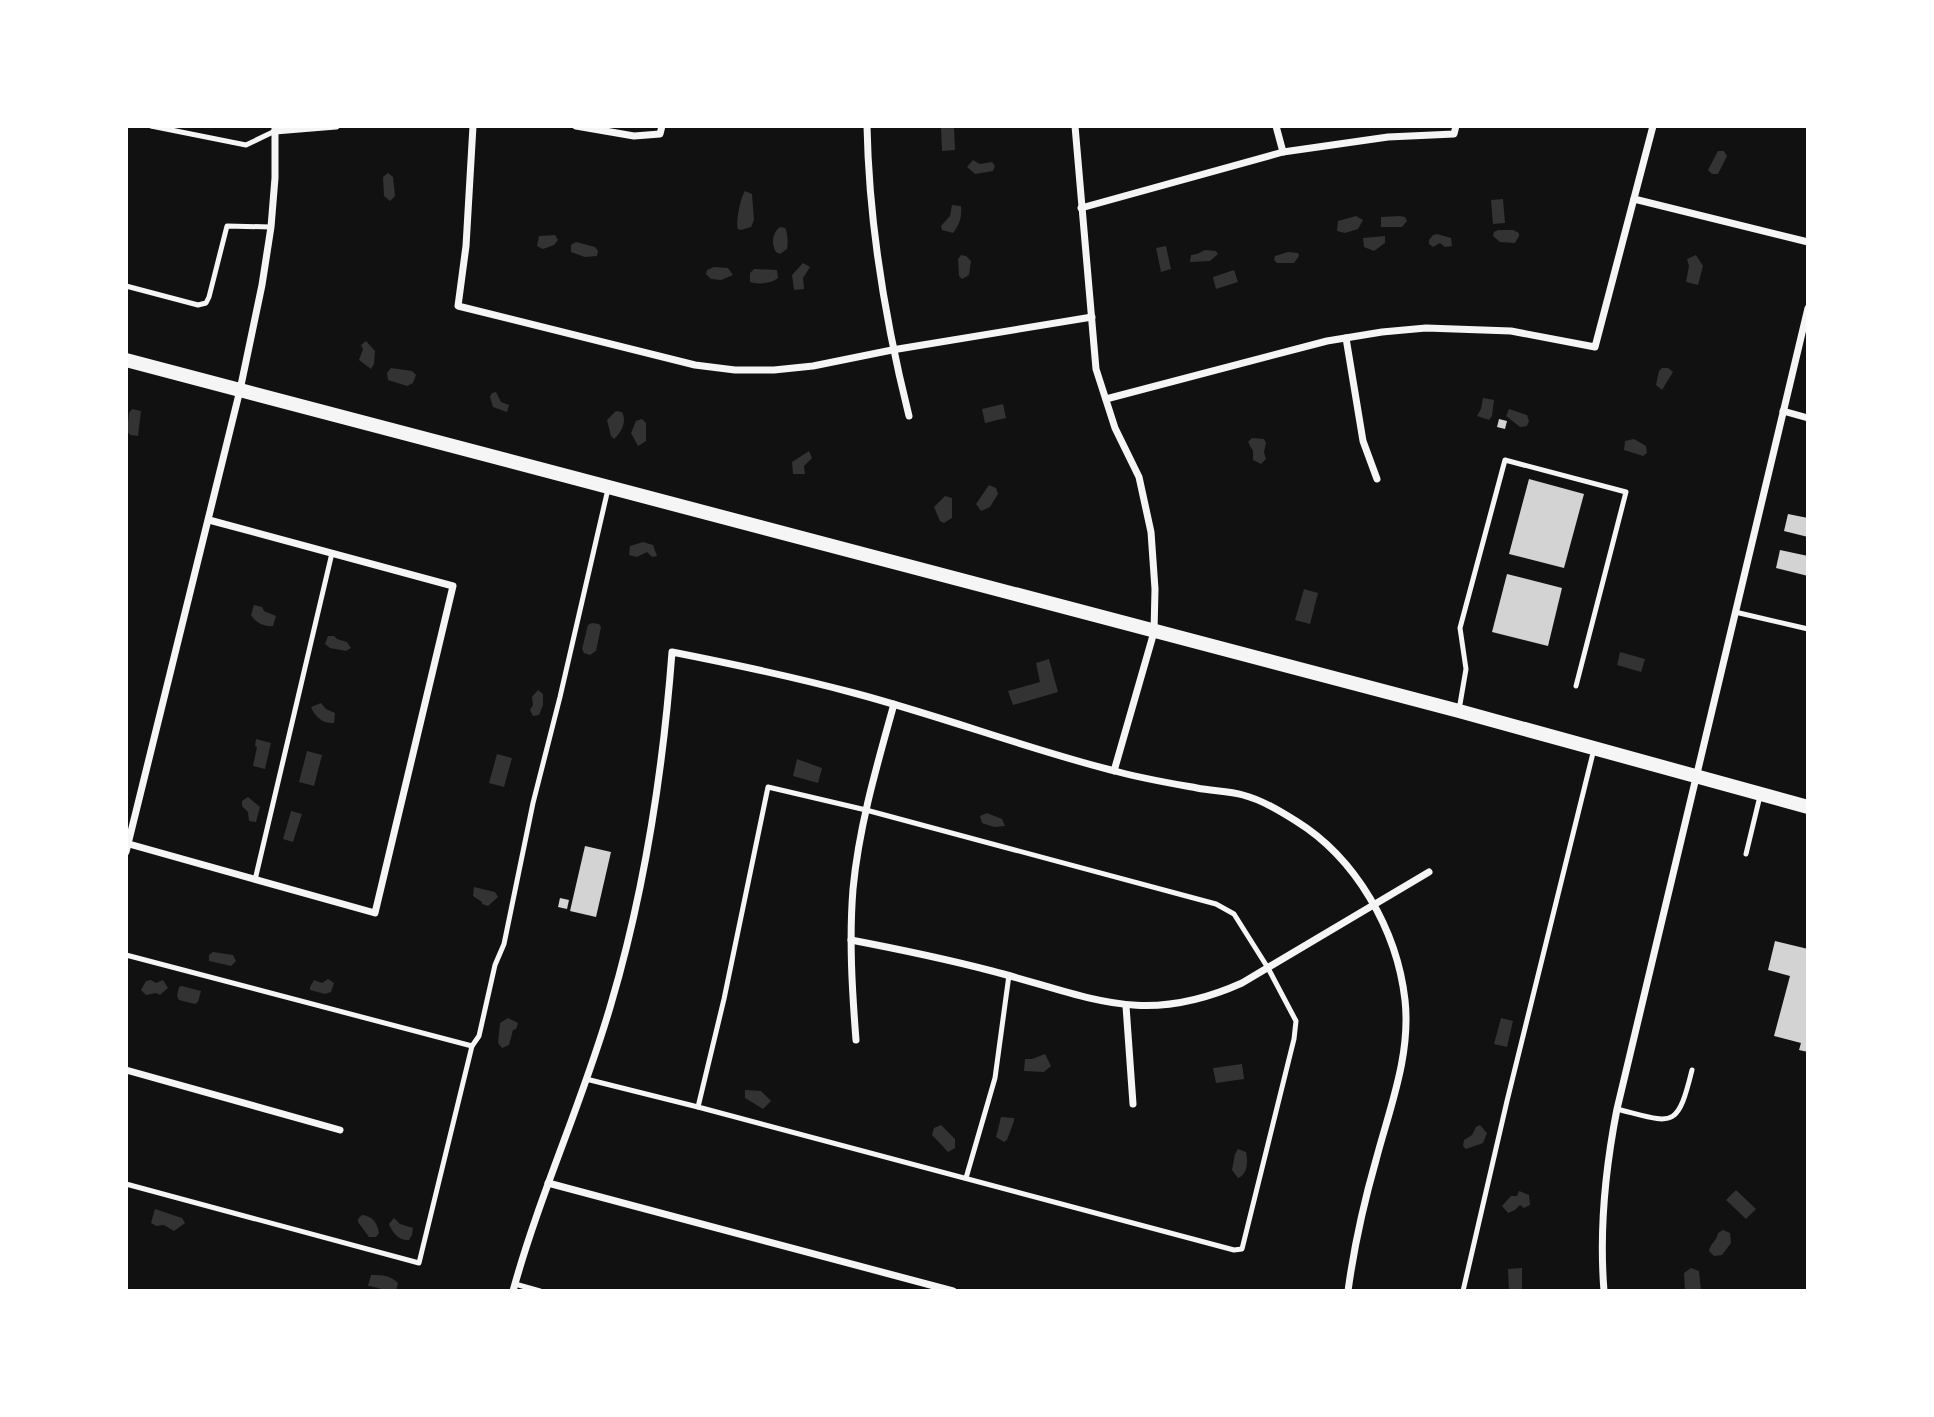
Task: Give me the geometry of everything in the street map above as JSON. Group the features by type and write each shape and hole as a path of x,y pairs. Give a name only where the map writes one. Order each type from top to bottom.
{"main road":[{"path":"126,360 1459,711 1808,807"}],"street":[{"path":"209,520 453,586 375,913 127,848 209,520 262,285 271,227 275,129 336,126"},
{"path":"473,126 470,210 458,306 695,365 734,370 813,366 1091,317"},
{"path":"576,126 634,136 661,130"},
{"path":"867,126 872,219 880,288 909,416"},
{"path":"1075,126 1096,369 1115,428 1139,477 1151,532 1155,589 1154,632 1114,771"},
{"path":"1276,126 1283,152"},
{"path":"1106,399 1346,338 1426,328 1511,331 1595,347 1653,126"},
{"path":"1080,208 1283,152 1455,130"},
{"path":"1634,199 1808,242"},
{"path":"1604,1291 1602,1210 1606,1163 1617,1109 1808,308"},
{"path":"1346,338 1363,441 1377,479"},
{"path":"1783,411 1808,418"},
{"path":"514,1288 611,1006 631,929 657,795 667,723 672,652 767,671 894,704 1031,748 1114,771 1244,795 1298,822 1324,842 1344,863 1374,905 1399,968 1405,1000 1403,1061 1370,1179 1348,1291"},
{"path":"856,1040 851,940 853,888 866,810 894,704"},
{"path":"851,940 1009,975 1101,1002 1155,1007 1216,995 1242,984 1429,872"},
{"path":"1126,1006 1133,1104"},
{"path":"126,1070 340,1130"},
{"path":"548,1183 953,1291"}],"lane":[{"path":"151,126 246,145 275,129"},
{"path":"126,286 198,305 206,303 227,226 271,227"},
{"path":"1459,711 1466,669 1460,628 1506,460 1626,492 1577,686"},
{"path":"126,1184 419,1262 472,1046 479,1037 495,965 505,944 533,803 561,697 609,487"},
{"path":"255,880 332,553"},
{"path":"1735,612 1808,629"},
{"path":"1463,1291 1594,749"},
{"path":"586,1079 1234,1250 1242,1249 1294,1039 1296,1021 1268,968 1234,914 1216,904 866,810 768,787 724,999 698,1107"},
{"path":"1746,854 1761,795"},
{"path":"126,955 472,1046"},
{"path":"966,1178 995,1077 1009,975"},
{"path":"1617,1109 1662,1121 1674,1116 1684,1103 1692,1070"},
{"path":"514,1288 540,1291"}],"shaded area":[{"path":"941,127 954,127 955,150 942,151"},
{"path":"1718,151 1724,151 1727,156 1718,174 1712,174 1708,170"},
{"path":"973,160 980,164 992,162 995,166 993,171 975,174 967,167"},
{"path":"388,173 393,177 395,196 390,201 384,196 383,177"},
{"path":"745,191 752,194 754,220 751,227 741,230 738,229 737,221"},
{"path":"1503,199 1505,223 1493,224 1491,200"},
{"path":"952,205 961,206 960,220 953,233 942,230 941,226 950,216"},
{"path":"1356,216 1363,220 1358,229 1345,233 1337,231 1338,221"},
{"path":"1400,216 1407,221 1402,227 1381,227 1381,217"},
{"path":"780,227 785,228 788,241 787,249 780,254 774,249 773,242 775,232"},
{"path":"1498,230 1513,230 1519,233 1519,236 1515,243 1500,242 1493,236"},
{"path":"555,235 558,240 554,245 543,249 537,246 539,236"},
{"path":"1433,235 1451,238 1452,246 1445,247 1440,243 1433,247 1429,244"},
{"path":"1385,236 1385,243 1374,251 1364,247 1363,238"},
{"path":"576,242 595,247 597,256 585,257 571,252 571,245"},
{"path":"1166,246 1171,269 1161,272 1156,248"},
{"path":"1205,250 1216,251 1218,254 1210,261 1190,262 1191,255"},
{"path":"1288,252 1298,253 1294,263 1277,263 1274,260 1275,256"},
{"path":"961,255 971,261 969,275 962,279 959,276 958,259"},
{"path":"1696,255 1703,266 1698,285 1686,282 1689,266 1687,259"},
{"path":"803,263 810,267 803,278 804,289 794,290 792,275"},
{"path":"714,267 728,268 733,275 721,280 711,279 706,274 707,270"},
{"path":"754,269 777,270 778,278 765,283 750,282 750,273"},
{"path":"1234,270 1238,282 1216,289 1213,277"},
{"path":"366,341 375,351 371,369 359,360 363,349 361,345"},
{"path":"391,368 412,371 416,375 413,383 407,386 388,380 387,373"},
{"path":"1662,368 1673,372 1662,390 1656,385"},
{"path":"496,392 501,402 509,405 507,412 493,407 490,397"},
{"path":"1483,398 1494,400 1489,420 1477,416"},
{"path":"1003,404 1006,418 985,423 982,409"},
{"path":"132,409 141,411 138,436 130,435 127,431"},
{"path":"1509,409 1527,415 1527,426 1520,427 1506,416"},
{"path":"616,411 622,412 624,423 614,439 607,420"},
{"path":"642,419 646,423 646,441 638,446 631,433 636,421"},
{"path":"1252,438 1264,439 1266,443 1266,459 1261,464 1253,460 1253,451 1248,442"},
{"path":"1634,439 1646,446 1647,453 1643,456 1624,450 1625,441"},
{"path":"809,451 812,458 804,466 805,474 793,474 792,462"},
{"path":"989,485 996,488 998,494 990,507 981,511 976,504"},
{"path":"945,496 952,498 952,518 944,523 940,521 934,507"},
{"path":"643,542 653,545 657,556 652,557 647,552 637,557 629,555 630,546"},
{"path":"1304,589 1318,593 1310,624 1295,620"},
{"path":"254,605 276,616 273,626 263,625 253,618 251,615"},
{"path":"592,623 601,627 596,651 590,655 582,649 588,625"},
{"path":"328,636 347,642 351,648 346,651 330,648 325,644"},
{"path":"1620,652 1645,659 1641,672 1617,665"},
{"path":"1049,659 1058,692 1013,705 1008,691 1040,682 1036,663"},
{"path":"538,690 543,694 543,705 539,715 533,716 530,710 533,705 532,697"},
{"path":"321,703 335,713 334,723 323,721 315,714 311,707"},
{"path":"256,739 271,743 265,769 253,766"},
{"path":"307,751 322,755 314,786 299,782"},
{"path":"497,754 512,758 504,787 489,783"},
{"path":"797,759 822,768 818,783 793,776"},
{"path":"248,797 260,807 256,822 249,821 248,812 242,806 242,801"},
{"path":"291,811 302,814 293,842 283,839"},
{"path":"987,813 1002,819 1005,826 994,827 982,823 980,816"},
{"path":"474,887 495,892 498,897 488,906 482,904 473,896"},
{"path":"213,952 233,955 236,961 231,966 209,961 209,955"},
{"path":"328,979 334,983 331,992 325,994 310,990 314,980 322,983"},
{"path":"163,980 168,988 160,995 146,995 141,990 146,981 156,983"},
{"path":"179,987 201,991 198,1002 195,1004 179,1000 177,996"},
{"path":"508,1018 518,1023 509,1045 502,1048 498,1043 500,1023"},
{"path":"1501,1018 1513,1021 1507,1047 1494,1044"},
{"path":"1045,1054 1051,1066 1044,1072 1024,1071 1025,1059"},
{"path":"1242,1064 1244,1079 1216,1083 1213,1068"},
{"path":"745,1090 761,1091 771,1101 763,1109 745,1098"},
{"path":"1001,1117 1014,1118 1004,1142 996,1137"},
{"path":"941,1125 955,1139 955,1148 948,1152 932,1135 934,1128"},
{"path":"1480,1125 1487,1133 1483,1143 1466,1149 1463,1146 1464,1140"},
{"path":"1238,1149 1246,1152 1247,1159 1245,1170 1238,1178 1232,1170"},
{"path":"1736,1190 1756,1209 1746,1219 1726,1200"},
{"path":"1519,1191 1529,1195 1530,1205 1524,1208 1520,1205 1508,1213 1502,1206 1511,1196 1517,1196"},
{"path":"155,1209 182,1218 185,1223 174,1231 164,1225 156,1226 151,1223"},
{"path":"362,1215 371,1218 375,1223 379,1233 376,1237 369,1237 358,1222"},
{"path":"394,1218 400,1224 413,1228 409,1240 399,1237 392,1230 389,1224"},
{"path":"1723,1230 1730,1233 1731,1243 1722,1255 1714,1256 1709,1251 1718,1233"},
{"path":"1522,1268 1522,1291 1509,1291 1508,1269"},
{"path":"1691,1268 1699,1271 1701,1291 1685,1291 1684,1273"},
{"path":"371,1275 392,1278 398,1283 396,1291 368,1286"}],"building":[{"path":"1499,419 1507,421 1505,429 1497,427"},
{"path":"1529,479 1584,494 1564,568 1509,554"},
{"path":"1788,514 1808,518 1808,537 1784,531"},
{"path":"1780,550 1808,556 1808,576 1776,568"},
{"path":"1507,574 1562,588 1548,646 1492,632"},
{"path":"585,846 611,852 596,917 570,911"},
{"path":"560,898 569,900 567,909 558,907"},
{"path":"1775,941 1808,949 1808,1052 1799,1050 1801,1043 1774,1036 1790,976 1768,970"}]}
